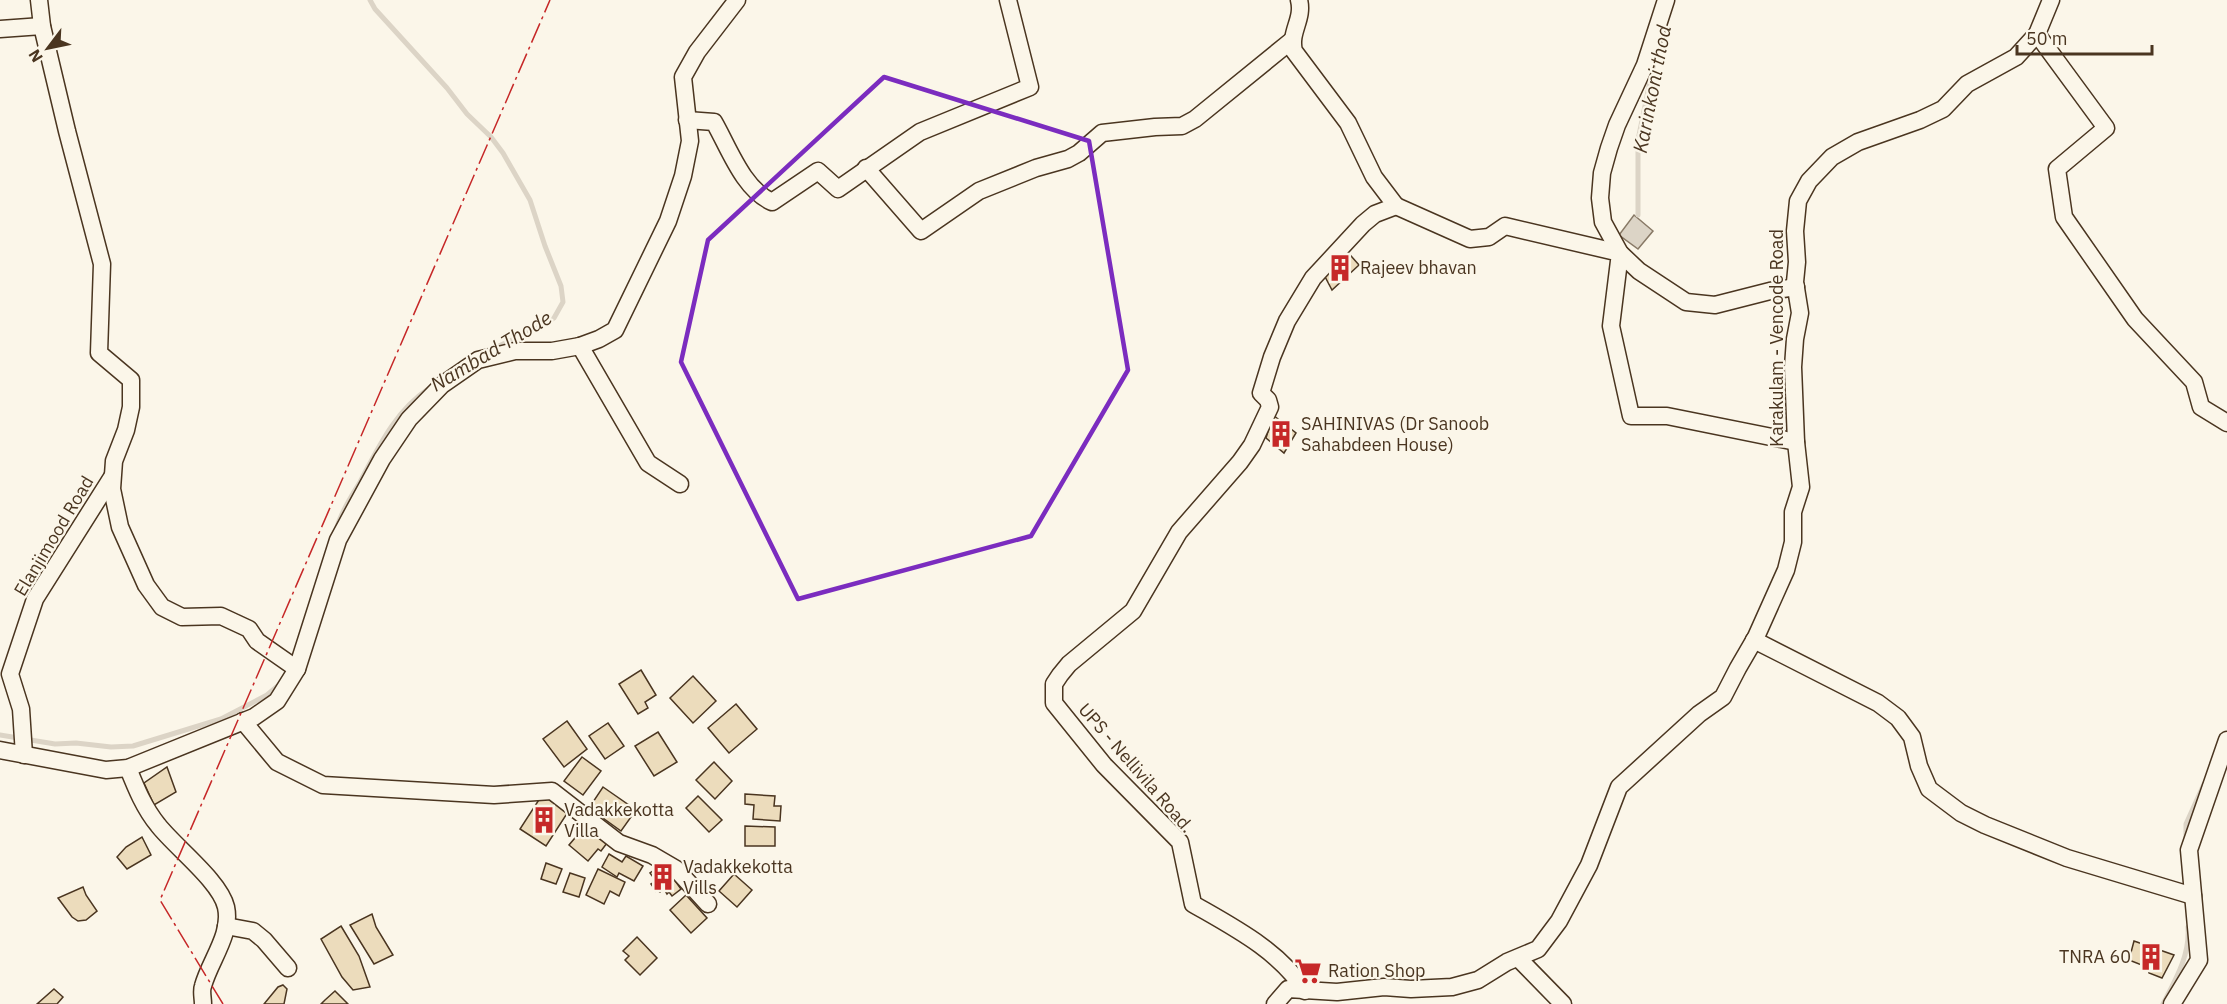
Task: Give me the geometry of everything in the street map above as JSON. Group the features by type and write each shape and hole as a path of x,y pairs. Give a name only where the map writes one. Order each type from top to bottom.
{"street":[{"path":"39,0 42,26 67,131 102,264 99,353 131,380 131,407 126,430 114,461 112,477 115,509 120,526 146,585 162,607 182,617 221,616 249,629 257,641 293,666"},
{"path":"0,750 106,770 128,768 254,717 277,701 293,666 338,540 382,459 409,419 442,385 478,360 515,351 552,351 580,346 615,330 668,220 683,176 690,141 683,77 697,52 736,0"},
{"path":"687,120 714,122 746,179 764,198 772,202 818,171 838,189 920,132 1030,87 1008,0"},
{"path":"866,168 921,231 979,191 1036,168 1068,159 1079,153 1102,133 1182,126 1195,119 1291,41 1302,9 1299,0"},
{"path":"1666,0 1645,64 1617,125 1602,173 1600,198 1603,222 1620,254 1638,271 1686,302 1715,305 1796,287"},
{"name":"Karakulam - Vencode Road","path":"1275,1004 1288,989 1337,992 1384,987 1412,989 1452,987 1478,980 1507,962 1538,950 1559,921 1589,865 1619,787 1699,714 1723,697 1754,640 1786,570 1793,542 1793,512 1801,487 1796,442 1793,367 1800,313 1796,287 1795,231 1798,201 1809,181 1832,157 1858,142 1920,120 1942,109 1967,84 2016,57 2037,34 2051,0"},
{"path":"0,29 42,26"},
{"path":"2037,34 2106,128 2057,169 2064,217 2135,319 2194,382 2201,407 2227,423"},
{"path":"1291,41 1301,64 1317,80 1348,123 1374,177 1396,206 1470,238 1489,237 1505,226 1620,254"},
{"name":"UPS - Nellivila Road.","path":"1305,991 1293,972 1244,934 1193,904 1180,842 1104,765 1075,731 1054,703 1054,684 1070,664 1133,611 1179,532 1240,462 1252,444 1270,407 1268,400 1261,393 1272,357 1287,321 1313,278 1363,224 1375,214 1396,206"},
{"path":"1620,254 1611,326 1631,416 1667,416 1796,442"},
{"path":"580,346 648,462 680,484"},
{"name":"Elanjimood Road","path":"24,753 21,709 10,674 35,599 112,477"},
{"path":"1754,640 1878,703 1898,718 1912,737 1919,766 1929,789 1961,813 2067,858 2193,896"},
{"path":"243,721 277,762 323,784 494,795 552,791 619,843 652,855 676,869 708,904"},
{"path":"2172,1004 2199,960 2189,850 2227,740"},
{"path":"128,768 141,800 158,826 221,893 226,908 226,927 202,987 203,1004"},
{"path":"226,927 253,931 264,940 288,968"},
{"path":"1518,958 1563,1004"}],"highlighted area":[{"path":"884,77 1089,141 1128,370 1031,536 798,599 681,362 708,240"}],"shaded area":[{"path":"1634,215 1653,231 1638,249 1619,235"}],"building":[{"name":"Rajeev bhavan","path":"1344,248 1359,265 1332,290 1322,271"},
{"name":"SAHINIVAS (Dr Sanoob Sahabdeen House)","path":"1273,415 1296,433 1284,453 1266,438"},
{"path":"641,670 656,695 645,702 648,708 638,714 619,684"},
{"path":"693,676 716,701 693,723 670,698"},
{"path":"736,704 757,729 729,753 708,728"},
{"name":"Vadakkekotta Villa","path":"567,721 587,749 564,767 543,739"},
{"name":"Vadakkekotta Villa","path":"608,723 624,746 605,759 589,736"},
{"name":"Vadakkekotta Villa","path":"658,732 677,762 654,776 635,746"},
{"name":"Vadakkekotta Villa","path":"582,757 601,771 583,795 564,781"},
{"name":"Vadakkekotta Villa","path":"714,762 732,781 715,799 696,780"},
{"path":"167,767 176,792 154,805 144,783"},
{"name":"Vadakkekotta Villa","path":"603,787 636,810 621,831 589,808"},
{"path":"745,794 775,796 774,806 781,806 780,821 753,819 754,805 745,804"},
{"name":"Vadakkekotta Villa","path":"542,795 568,812 546,846 520,829"},
{"name":"Vadakkekotta Villa","path":"698,796 722,820 709,832 686,808"},
{"name":"Vadakkekotta Villa","path":"586,825 607,843 601,851 598,849 588,861 569,845"},
{"path":"745,826 775,827 775,846 745,846"},
{"path":"142,837 151,855 127,869 117,857 126,847"},
{"name":"Vadakkekotta Villa","path":"609,854 622,862 626,856 643,866 634,881 619,873 617,877 602,867"},
{"name":"Vadakkekotta Villa","path":"546,863 562,869 556,884 541,879"},
{"name":"Vadakkekotta Vills","path":"663,864 681,889 672,896 664,889 660,892 656,891 651,884 656,881 650,873"},
{"name":"Vadakkekotta Villa","path":"598,869 625,882 619,896 610,891 604,904 586,895"},
{"name":"Vadakkekotta Villa","path":"570,873 585,878 579,897 563,892"},
{"path":"734,874 752,890 737,907 719,891"},
{"path":"83,887 97,911 86,920 78,921 72,917 58,898"},
{"path":"686,895 707,918 691,933 670,910"},
{"path":"372,914 376,927 393,955 374,964 350,925"},
{"path":"341,926 359,956 370,987 353,990 342,977 321,939"},
{"path":"637,937 657,958 640,975 625,960 629,956 623,951"},
{"name":"TNRA 60","path":"2134,941 2174,955 2162,978 2149,973 2147,967 2129,960"},
{"name":"Ration Shop","path":"1314,962 1316,978 1302,979 1301,964"},
{"path":"283,985 287,989 284,1004 264,1004 278,987"},
{"path":"54,989 63,997 57,1004 37,1004"},
{"path":"335,991 348,1004 321,1004 325,1000"}],"waterway":[{"name":"Nambad Thode","path":"370,0 375,9 503,153 530,200 561,286 563,302 554,318 486,352"},
{"name":"Karinkoni thod","path":"1638,215 1638,140 1654,62"},
{"name":"Nambad Thode","path":"337,527 341,515 388,431 406,408 428,389"},
{"name":"Nambad Thode","path":"0,735 55,744 133,746 221,719 267,695 280,684"},
{"path":"2186,840 2186,824 2204,784"},
{"path":"2163,1004 2184,957 2188,927"}],"power":[{"path":"223,1004 160,900 550,0"}],"place":[{"name":"Rajeev bhavan","path":"1340,268"},
{"name":"SAHINIVAS (Dr Sanoob Sahabdeen House)","path":"1281,434"},
{"name":"Vadakkekotta Villa","path":"544,820"},
{"name":"Vadakkekotta Vills","path":"663,877"},
{"name":"TNRA 60","path":"2151,957"},
{"name":"Ration Shop","path":"1308,971"}]}
